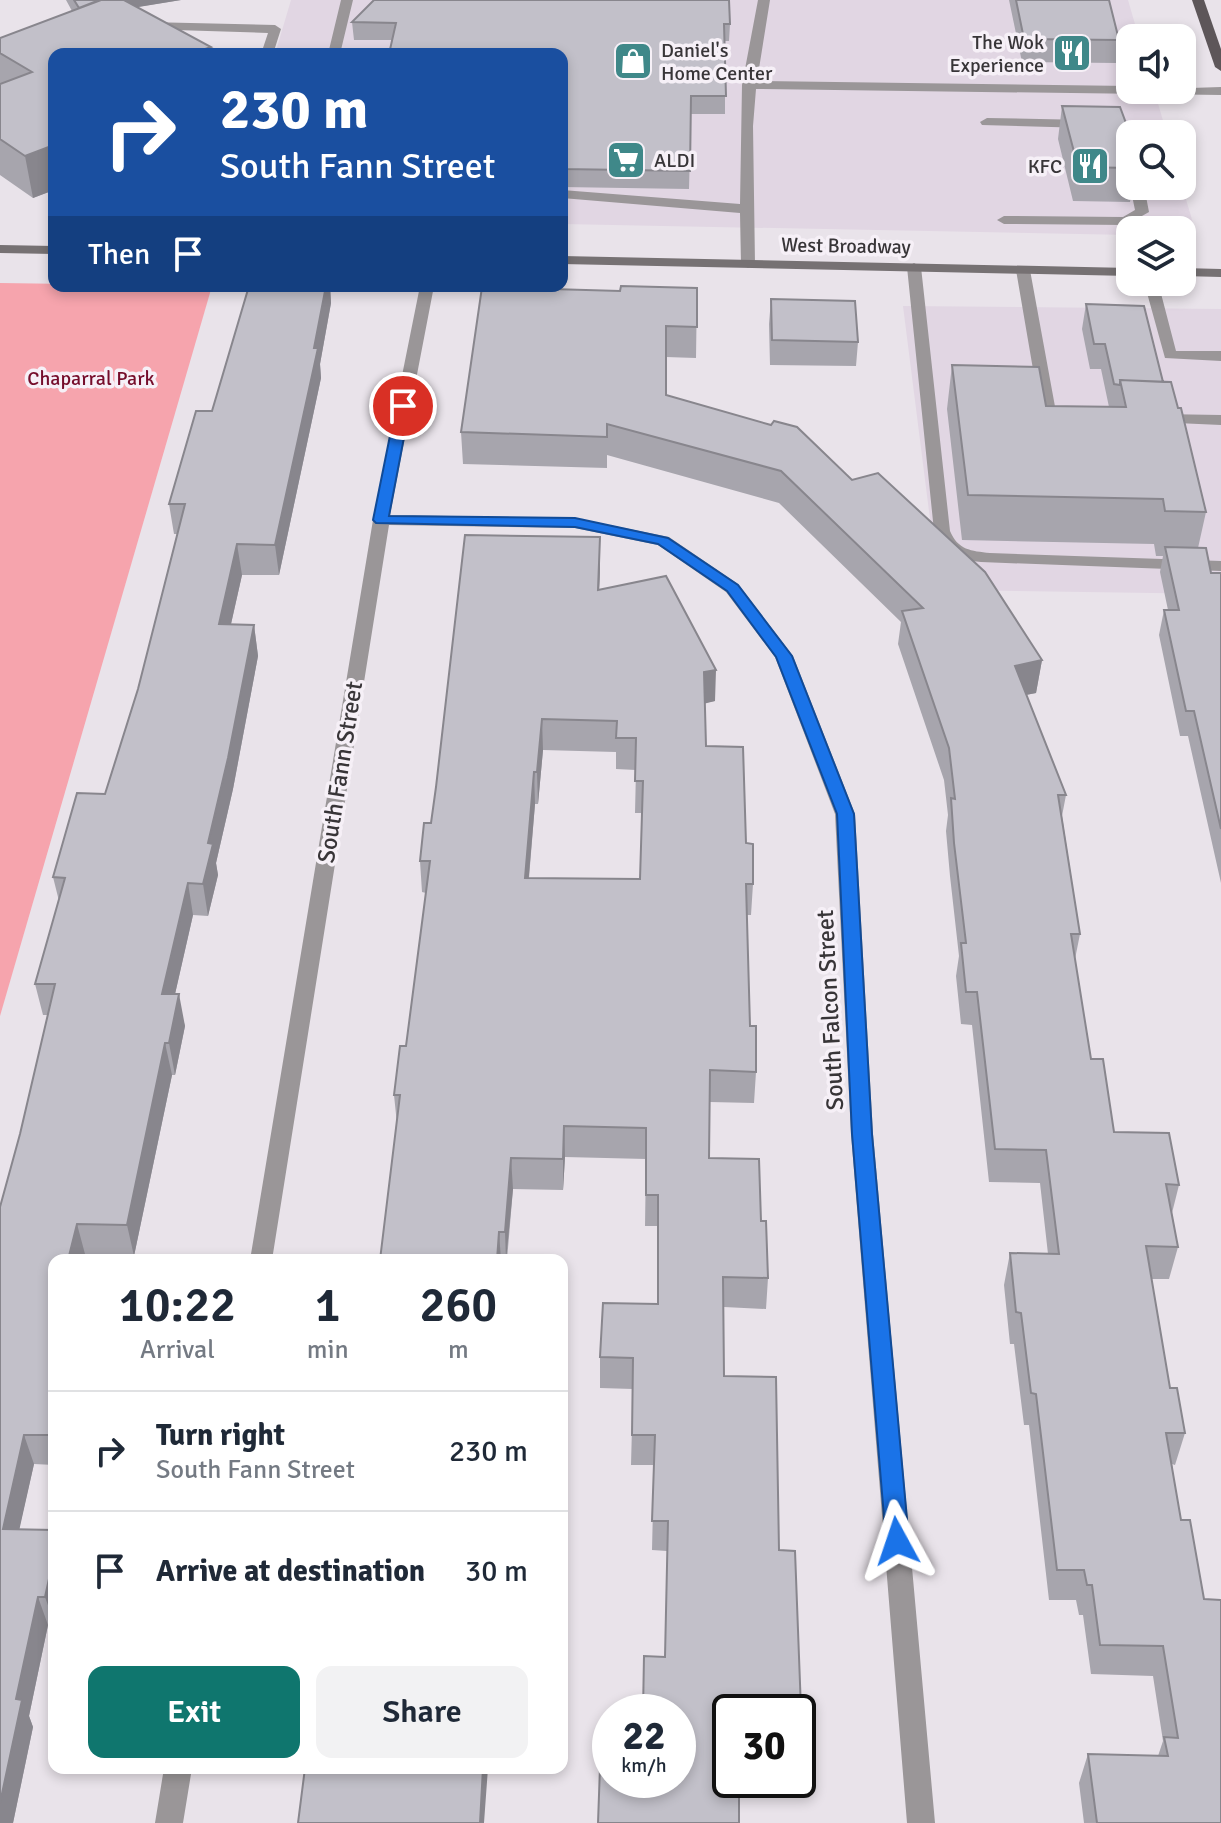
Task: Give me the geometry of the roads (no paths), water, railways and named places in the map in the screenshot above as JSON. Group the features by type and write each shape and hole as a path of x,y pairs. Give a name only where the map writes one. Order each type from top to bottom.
{"main road":[{"path":"1198,0 1221,67"},
{"path":"0,249 48,250"},
{"name":"West Broadway","path":"568,260 1116,272"},
{"path":"1196,272 1221,273"}],"street":[{"path":"335,48 347,0"},
{"path":"748,264 749,85 764,0"},
{"path":"139,26 275,29 269,48"},
{"path":"749,85 1116,90"},
{"path":"1196,91 1221,91"},
{"path":"987,122 1102,125"},
{"path":"568,194 747,209"},
{"path":"1004,220 1126,221 1142,212 1140,200"},
{"path":"914,267 946,545 961,555 990,558 1221,566"},
{"path":"1023,270 1049,416 1080,417"},
{"name":"South Fann Street","path":"262,1254 381,520 426,292"},
{"path":"1155,296 1170,355 1221,356"},
{"path":"1143,418 1221,420"},
{"name":"South Falcon Street","path":"381,520 575,523 663,541 732,588 784,656 845,814 862,1134 921,1823"},
{"path":"169,1823 177,1774"}],"place":[{"name":"The Wok Experience","path":"1072,53"},
{"name":"Daniel's Home Center","path":"633,61"},
{"name":"ALDI","path":"626,160"},
{"name":"KFC","path":"1090,166"}],"park label":[{"name":"Chaparral Park","path":"91,378"}]}
